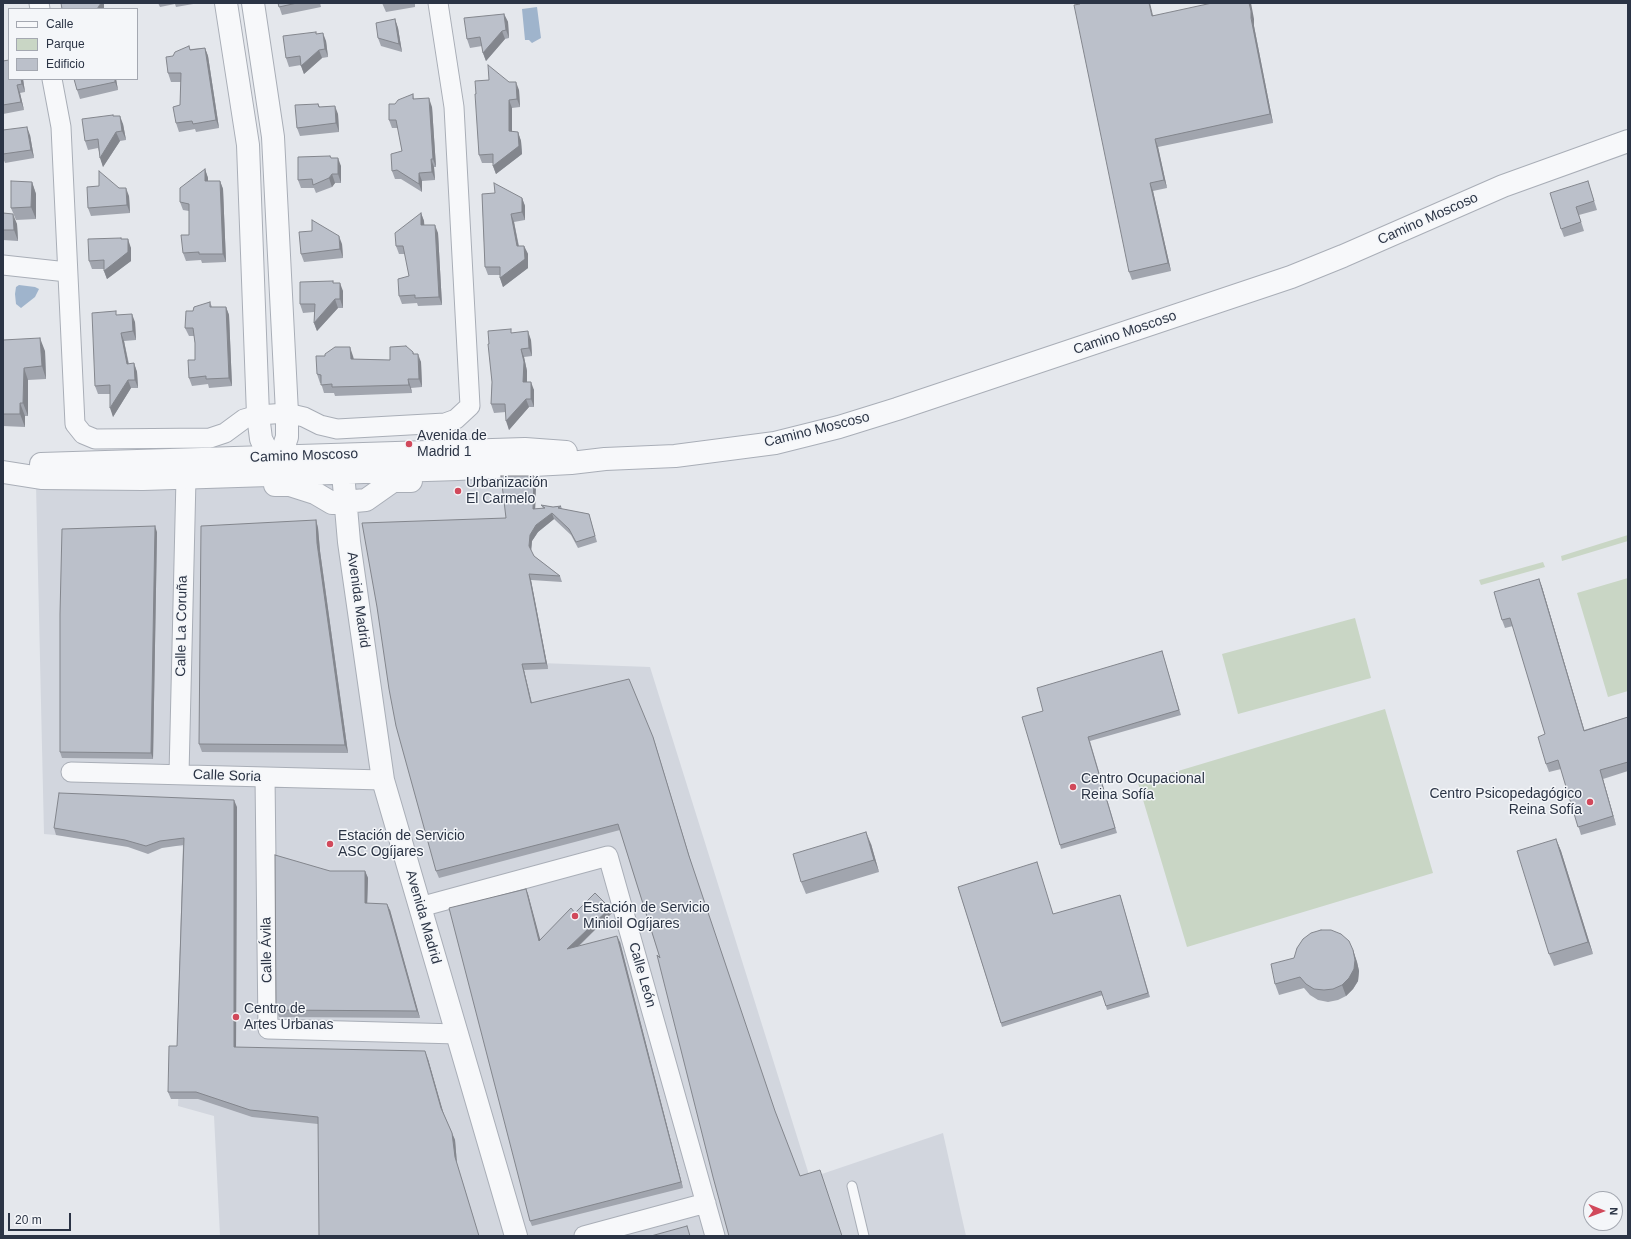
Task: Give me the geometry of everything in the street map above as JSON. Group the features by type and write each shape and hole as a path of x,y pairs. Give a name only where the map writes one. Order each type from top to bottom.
{"street":[{"path":"226,3 248,145 258,415 261,439 267,451 274,458 304,466"},
{"path":"143,479 165,468 255,467 274,458 283,449 287,437 273,137 253,3"},
{"path":"52,80 61,127 75,424 83,434 94,439 210,438 225,433 244,419 258,415 287,413 304,417 320,425 336,429 444,424 456,419 470,406 454,107 438,3"},
{"name":"Camino Moscoso","path":"304,466 343,473 458,469 675,456 775,443 839,427 897,409 1291,277 1343,256 1503,186 1628,141"},
{"path":"3,264 67,272"},
{"name":"Camino Moscoso","path":"3,471 41,478 186,478 440,452 525,449 555,450 605,459"},
{"path":"343,473 362,463 428,461 440,452"},
{"name":"Camino Moscoso","path":"3,471 33,464 139,460 274,458"},
{"path":"186,478 202,487 290,485 315,493 332,503 366,500 393,481 436,480 458,469"},
{"name":"Avenida Madrid","path":"343,473 345,502 383,780 516,1236"},
{"name":"Calle La Coruña","path":"179,774 186,478"},
{"name":"Calle Soria","path":"71,772 383,780"},
{"name":"Calle Ávila","path":"265,777 268,1029 458,1034"},
{"name":"Calle León","path":"420,907 608,856 715,1236"},
{"path":"584,1236 706,1203"}],"lane":[{"path":"852,1186 864,1236"}],"shaded area":[{"path":"508,479 541,663 650,667 810,1178 943,1133 966,1236 220,1236 214,1116 178,1106 189,847 44,834 36,485"}],"green space":[{"path":"1628,535 1628,541 1562,561 1561,556"},
{"path":"1543,562 1545,567 1481,585 1479,580"},
{"path":"1628,578 1628,691 1608,697 1577,593"},
{"path":"1355,618 1371,678 1238,714 1222,654"},
{"path":"1385,709 1433,873 1187,947 1138,783"}],"water":[{"path":"537,7 541,38 532,43 529,40 525,40 522,9"},
{"path":"19,285 39,289 35,297 21,308 16,304 15,294 16,287"}],"building":[{"path":"61,3 101,3 98,8 62,8"},
{"path":"278,3 297,3 279,7"},
{"path":"1080,3 1149,3 1152,16 1212,3 1249,3 1270,114 1155,139 1164,180 1150,183 1168,263 1129,272 1074,5"},
{"path":"504,14 506,30 502,31 483,53 480,37 467,39 464,18"},
{"path":"395,19 399,44 378,38 376,23"},
{"path":"316,32 316,34 323,33 325,49 319,50 301,66 300,56 286,58 283,36"},
{"path":"189,46 190,50 205,48 216,120 193,124 192,121 176,123 173,107 180,105 181,73 168,73 166,57 173,56 175,52"},
{"path":"8,60 8,80 21,80 22,84 17,85 21,102 3,105 3,61"},
{"path":"488,65 509,82 516,82 517,99 509,100 509,131 518,132 519,146 493,166 493,154 479,155 475,94 475,81 489,80"},
{"path":"74,80 115,80 115,82 77,90"},
{"path":"413,94 413,99 429,98 433,159 431,159 432,172 419,173 419,184 397,170 392,171 391,154 402,151 396,120 389,120 389,104 395,104 398,100"},
{"path":"318,104 319,107 335,106 336,123 297,128 295,105"},
{"path":"113,115 120,116 122,131 116,132 100,158 98,139 85,141 82,119"},
{"path":"27,127 31,150 3,154 3,130"},
{"path":"330,156 331,158 338,158 338,174 332,174 329,178 313,185 312,179 298,180 298,157"},
{"path":"205,169 205,181 220,181 223,254 199,254 199,252 183,253 181,235 189,235 189,204 180,202 180,188"},
{"path":"99,171 119,188 126,188 127,205 88,208 87,187 99,186"},
{"path":"11,181 32,182 31,207 11,208"},
{"path":"1588,181 1594,201 1576,207 1581,222 1561,229 1550,193"},
{"path":"494,183 522,198 522,212 511,214 517,246 524,246 525,259 500,278 500,267 485,267 482,194 495,193"},
{"path":"3,213 13,214 14,230 3,230"},
{"path":"421,213 421,225 435,225 439,297 415,298 415,295 399,296 398,279 409,276 403,246 396,246 395,233"},
{"path":"312,220 339,236 340,249 301,254 299,232 312,231"},
{"path":"88,239 128,239 128,252 104,271 104,260 89,261"},
{"path":"333,281 333,283 340,283 340,299 335,299 314,323 315,304 300,304 300,282"},
{"path":"210,302 210,307 226,307 229,378 206,379 206,376 189,378 188,360 195,360 195,343 193,328 185,328 186,311 193,311 194,307"},
{"path":"116,311 116,315 132,314 133,331 121,333 127,364 134,363 135,380 128,380 110,408 110,385 95,386 92,313"},
{"path":"511,329 511,333 528,331 529,348 521,349 524,362 523,382 531,382 531,399 526,399 506,421 505,404 491,404 492,382 488,331"},
{"path":"40,338 42,366 24,368 23,403 20,403 20,414 3,414 3,340"},
{"path":"406,346 413,352 413,354 418,354 419,379 408,379 409,385 332,387 332,384 321,385 321,375 317,374 316,356 325,356 325,354 335,347 350,347 351,359 390,360 390,347"},
{"path":"501,476 534,476 533,509 545,508 541,505 553,507 561,506 558,508 589,514 595,536 576,542 569,529 552,513 536,525 530,535 529,546 534,556 560,576 529,574 546,663 522,664 531,703 629,679 653,737 689,856 775,1111 800,1176 820,1170 842,1236 729,1236 657,955 660,958 618,824 436,871 396,726 362,523 506,518"},
{"path":"316,520 317,543 345,745 199,744 201,526"},
{"path":"155,526 151,753 60,752 60,614 62,529"},
{"path":"1539,579 1584,731 1628,717 1628,762 1600,770 1613,816 1578,827 1558,760 1546,764 1538,737 1545,734 1510,618 1502,620 1494,592"},
{"name":"Centro Ocupacional Reina Sofía","path":"1162,651 1179,710 1088,737 1115,828 1060,845 1022,717 1043,711 1037,688"},
{"path":"59,793 234,800 234,1047 425,1051 441,1108 452,1133 455,1157 479,1236 319,1236 318,1117 250,1110 196,1092 168,1092 169,1046 177,1046 184,838 160,841 146,846 125,840 54,828"},
{"path":"866,832 874,860 801,882 793,854"},
{"path":"1556,839 1588,942 1549,954 1517,851"},
{"path":"275,855 330,871 365,871 365,903 387,904 417,1011 276,1010"},
{"path":"1037,862 1053,914 1120,895 1148,993 1106,1006 1101,991 1001,1023 958,887"},
{"path":"526,889 539,941 571,908 575,913 595,893 610,908 567,949 617,936 681,1182 530,1221 449,908"},
{"path":"1321,930 1331,930 1341,934 1349,941 1355,960 1354,969 1349,978 1342,985 1333,989 1324,990 1314,989 1306,984 1300,977 1275,984 1271,964 1294,958 1297,948 1303,939 1311,933"},
{"path":"687,1226 690,1236 651,1236"}],"place":[{"name":"Avenida de Madrid 1","path":"409,444"},
{"name":"Urbanización El Carmelo","path":"458,491"},
{"name":"Centro Ocupacional Reina Sofía","path":"1073,787"},
{"name":"Centro Psicopedagógico Reina Sofía","path":"1590,802"},
{"name":"Estación de Servicio ASC Ogíjares","path":"330,844"},
{"name":"Estación de Servicio Minioil Ogíjares","path":"575,916"},
{"name":"Centro de Artes Urbanas","path":"236,1017"}]}
